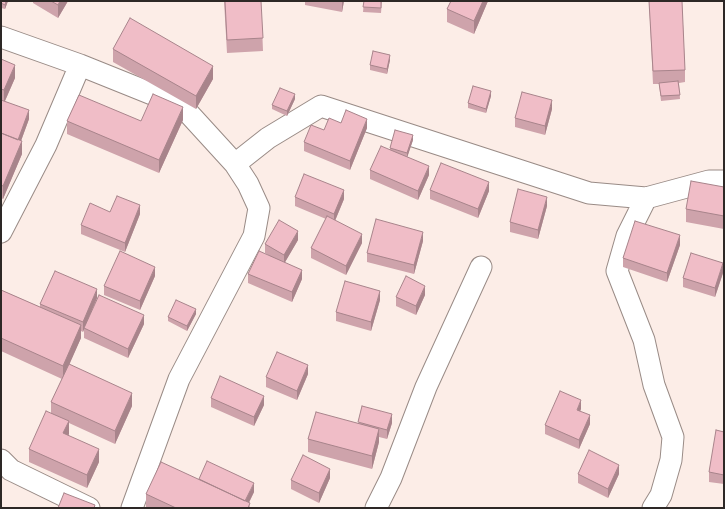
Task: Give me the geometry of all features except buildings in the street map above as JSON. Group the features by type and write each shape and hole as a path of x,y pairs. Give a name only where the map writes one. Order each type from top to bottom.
{"street":[{"path":"1,37 80,65 182,106 235,164 248,184 259,208 254,236 179,379 132,508"},
{"path":"1,232 46,145 80,65"},
{"path":"235,164 268,138 321,106 589,193 646,198 709,181 724,181"},
{"path":"646,198 627,236 617,270 644,340 654,385 673,437 671,460 661,495 654,508"},
{"path":"376,508 391,478 426,387 481,267"},
{"path":"1,460 11,470 89,508"}]}
